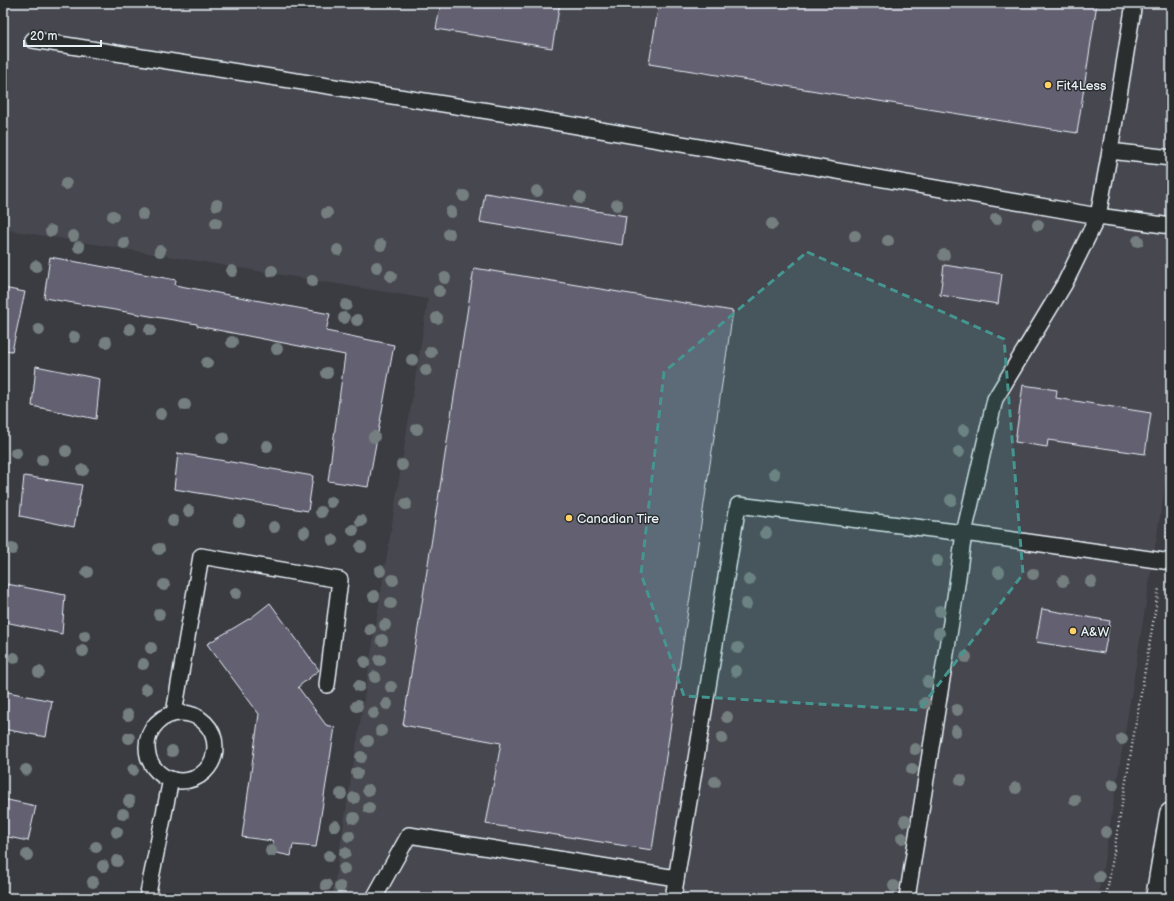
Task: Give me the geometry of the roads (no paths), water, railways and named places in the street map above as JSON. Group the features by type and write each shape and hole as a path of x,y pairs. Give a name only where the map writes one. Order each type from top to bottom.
{"main road":[{"path":"1158,898 1168,849 1171,814"}],"lane":[{"path":"907,898 964,534 995,399 1065,283 1098,216 1134,3"},
{"path":"33,40 506,114 1098,216 1171,226"},
{"path":"1110,151 1171,158"},
{"path":"673,898 738,505 1171,562"},
{"path":"174,713 201,556 340,580 327,685"},
{"path":"181,712 192,714 202,719 210,728 215,738 216,749 213,760 207,770 198,776 188,780 177,781 171,779 158,772 151,763 147,751 148,740 152,729 159,720 169,714 181,712"},
{"path":"147,898 171,779"},
{"path":"374,898 409,835 676,878"}],"place":[{"name":"Fit4Less","path":"1048,85"},
{"name":"Canadian Tire","path":"569,518"},
{"name":"A&W","path":"1073,631"}]}
